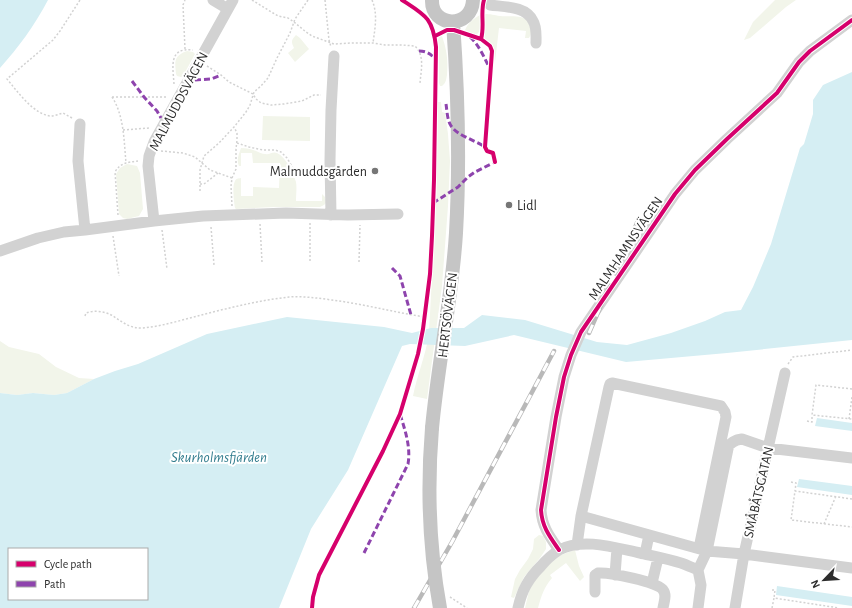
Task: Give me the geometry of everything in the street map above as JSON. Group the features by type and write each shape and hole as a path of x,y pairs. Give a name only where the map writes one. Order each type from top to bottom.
{"main road":[{"path":"432,0 433,8 439,16 453,22 464,18 471,10 473,2"},
{"name":"HERTSÖVÄGEN","path":"440,608 433,565 429,492 432,428 454,255 458,188 458,102 453,22"}],"street":[{"name":"MALMUDDSVÄGEN","path":"158,224 148,170 149,156 154,142 231,5 213,0"},
{"path":"473,2 492,3 515,8 528,14 534,22 536,43"},
{"name":"MALMHAMNSVÄGEN","path":"559,550 544,526 541,510 556,416 564,377 571,355 581,332 675,194 695,170 777,93 799,62 810,51 852,20"},
{"path":"331,215 330,160 334,56"},
{"path":"80,124 78,161 85,230"},
{"path":"0,251 38,238 64,232 158,224 211,216 398,214"},
{"name":"SMÅBÅTSGATAN","path":"581,516 703,549 744,554 785,373"},
{"path":"577,545 581,516 609,387 612,383 721,406 725,412 726,417 703,549"},
{"path":"698,608 701,586 698,570 728,449 732,442 742,440 768,448 852,458"},
{"path":"645,554 649,535"},
{"path":"518,608 528,580 559,550 577,545 597,544 617,548 680,563 698,570"},
{"path":"615,575 617,548"},
{"path":"735,608 744,554 852,568"},
{"path":"652,583 658,558"},
{"path":"596,592 595,575 598,572 652,583 663,588 665,593 663,608"}],"path":[{"path":"80,0 53,40 7,80 31,106 40,112 50,116 63,113 80,124"},
{"path":"185,0 185,49"},
{"path":"252,0 278,16 288,18 312,36 329,43 373,43 384,45 408,45 417,48 420,52 422,60 420,83"},
{"path":"200,191 200,170 204,156 220,143 250,106 254,92 268,78 294,22 308,0"},
{"path":"325,0 329,43 334,56"},
{"path":"372,0 376,20 373,43"},
{"path":"174,86 174,55 185,49 198,51"},
{"path":"204,64 229,82 253,94 259,102 265,104 271,105 302,101 316,95 332,95"},
{"path":"126,163 121,115 112,97 173,97"},
{"path":"233,212 231,186 232,178 236,169 237,143 237,133 234,127"},
{"path":"122,130 155,128"},
{"path":"237,143 263,150 275,150 281,152 287,158 296,173 302,176"},
{"path":"156,151 183,153 195,157 210,170 232,178"},
{"path":"119,221 115,172 119,166 126,163 143,161"},
{"path":"200,184 204,184 218,173"},
{"path":"310,219 310,261"},
{"path":"359,262 360,219"},
{"path":"260,220 262,262"},
{"path":"210,223 214,265"},
{"path":"158,224 167,269"},
{"path":"113,234 119,276"},
{"path":"85,316 86,313 89,312 100,312 112,315 130,326 143,328 172,323 205,314 270,300 302,297 356,303 424,317"},
{"path":"424,323 425,310"},
{"path":"785,373 788,364 793,357 852,350"},
{"path":"807,421 812,422 816,386 852,389"},
{"path":"849,419 852,397"},
{"path":"812,415 852,419"},
{"path":"791,482 796,483 791,520 852,527"},
{"path":"794,491 852,498"},
{"path":"824,524 836,496"},
{"path":"772,590 775,590 772,608"},
{"path":"449,596 467,608"},
{"path":"774,598 839,608"},
{"path":"811,608 813,604"}],"shaded area":[{"path":"775,0 796,0 750,38 744,40 753,22"},
{"path":"484,14 522,17 528,21 530,27 531,32 529,38 525,38 526,31 499,28 495,62 494,48 484,38"},
{"path":"480,15 479,31 476,35 465,30 471,21"},
{"path":"296,35 309,49 295,62 288,53 294,48 292,41"},
{"path":"442,36 447,55 447,75 445,83 440,86 438,40 439,37"},
{"path":"187,51 195,54 183,76 177,76 175,66 177,57"},
{"path":"438,102 441,102 442,112 445,113 450,161 442,286 427,399 413,396 429,333 435,218"},
{"path":"263,116 310,117 310,141 262,140"},
{"path":"241,148 250,149 264,154 276,153 280,155 289,166 296,182 296,201 322,201 322,194 325,197 326,203 320,207 236,209 233,190 235,180 237,179 241,178 241,196 253,196 253,187 279,188 280,163 253,163 252,153 241,153 241,166 239,166 238,159"},
{"path":"127,164 137,166 140,173 143,209 139,216 127,219 123,218 119,214 116,174 120,168"},
{"path":"0,341 9,347 39,354 56,367 79,378 94,379 67,393 54,395 33,393 17,395 0,393"},
{"path":"539,535 543,536 546,542 546,549 524,577 514,598 511,597 515,579 533,549 534,539"},
{"path":"575,550 579,566 584,577 580,581 566,563 550,575 552,578 545,589 538,608 525,608 532,584 546,567 561,555"}],"water":[{"path":"0,0 48,0 26,36 0,68"},
{"name":"Skurholmsfjärden","path":"852,72 852,340 626,362 514,335 465,346 410,344 402,346 348,470 311,529 279,608 0,608 0,393 17,395 33,393 54,395 67,393 94,379 138,364 207,334 287,317 384,327 412,333 431,328 464,328 482,315 525,320 597,342 627,345 671,333 725,312 741,310 753,287 771,244 800,148 804,144 813,114 813,100 823,85"},
{"path":"817,418 852,423 852,431 815,426"},
{"path":"799,479 852,486 852,495 797,487"},
{"path":"777,586 852,597 852,606 776,595"}],"railway":[{"path":"589,333 637,223"},
{"path":"414,608 452,542 554,351"}],"marked path":[{"path":"470,37 479,47 489,67"},
{"path":"419,51 429,53 436,60"},
{"path":"195,80 211,79 221,75"},
{"path":"132,81 161,118"},
{"path":"446,104 448,119 453,128 485,147"},
{"path":"433,203 458,187 475,172 495,162"},
{"path":"392,268 400,276 411,315"},
{"path":"364,553 408,464 409,451 406,432 400,414"}],"cycle path":[{"path":"312,608 313,597 319,575 383,451 400,414 418,354 423,329 430,274 432,236 436,47 435,37 430,23 422,14 402,0"},
{"path":"435,36 447,30 454,30 481,39 483,29 482,10 484,0"},
{"path":"559,550 545,527 541,510 564,377 571,355 581,332 675,194 695,170 777,93 799,62 810,51 852,20"},
{"path":"481,39 490,46 492,51 485,147 487,151 493,153 495,162"}],"place":[{"name":"Malmuddsgården","path":"375,171"},
{"name":"Lidl","path":"509,205"}]}
